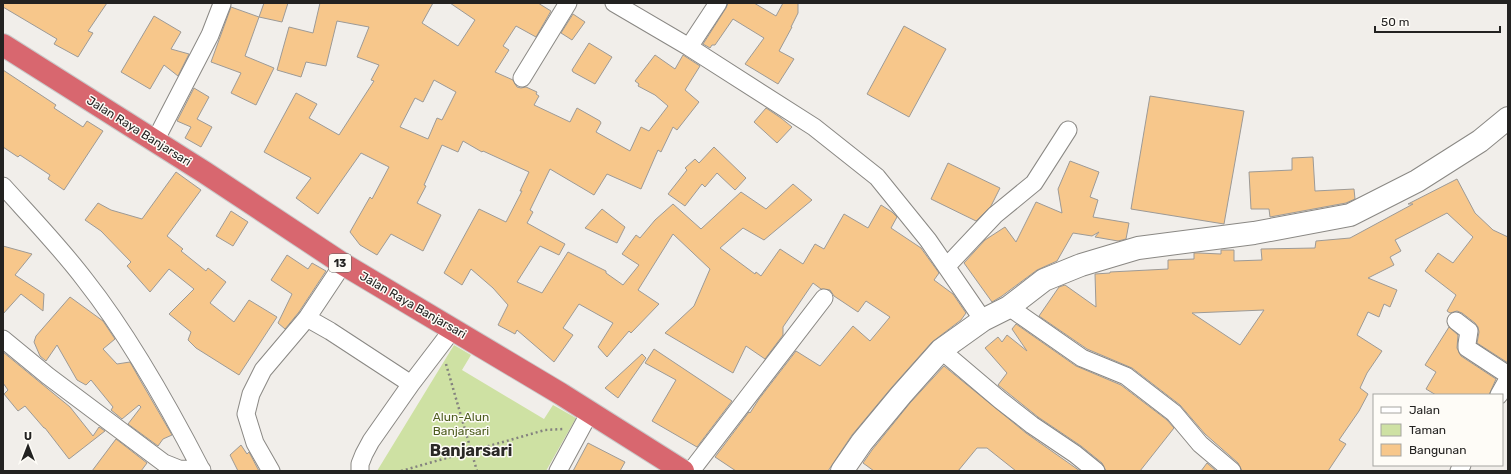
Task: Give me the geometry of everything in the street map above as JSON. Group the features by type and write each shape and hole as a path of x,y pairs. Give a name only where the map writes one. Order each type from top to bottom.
{"highway":[{"name":"Jalan Raya Banjarsari","path":"3,45 155,141 343,264 447,337 585,421 683,471"}],"street":[{"path":"522,78 568,3"},
{"path":"614,3 689,48 814,127 877,177 928,240 983,320"},
{"path":"689,48 718,3"},
{"path":"155,141 210,35 222,4"},
{"path":"842,471 862,442 941,350 983,320 1010,307 1044,280 1081,265 1138,248 1254,233 1350,215 1417,181 1480,141 1508,118"},
{"path":"947,266 995,215 1034,182 1068,130"},
{"path":"3,186 86,280 114,320 178,424 202,471"},
{"path":"271,471 255,443 246,414 251,394 263,370 307,318 343,264"},
{"path":"691,471 824,298"},
{"path":"1010,307 1082,358 1126,376 1174,413 1200,444 1232,471"},
{"path":"307,318 330,331 411,384"},
{"path":"1456,321 1469,331 1467,348 1508,375"},
{"path":"358,469 371,441 411,384 447,337"},
{"path":"3,339 48,376 164,463 178,469 202,471"},
{"path":"941,350 1032,425 1075,454 1096,471"},
{"path":"1500,394 1508,379"},
{"path":"558,471 585,421"}],"path":[{"path":"447,337 471,450 478,471"},
{"path":"401,471 471,450 585,421"}],"green space":[{"name":"Alun-Alun Banjarsari","path":"454,345 471,355 462,370 544,419 553,405 576,418 546,471 377,471"}],"building":[{"path":"3,3 107,3 88,31 93,33 78,57 54,44 57,39 3,7"},
{"path":"264,3 288,3 282,22 259,17"},
{"path":"320,3 433,3 422,23 458,46 475,20 450,3 538,3 551,11 536,37 516,26 503,46 509,50 495,72 513,80 517,87 526,87 537,92 536,94 539,96 534,105 570,122 577,108 600,121 601,123 596,132 630,151 641,127 649,131 668,106 655,95 638,86 639,84 635,81 655,55 675,69 683,55 700,66 685,90 699,102 677,130 673,127 661,152 658,150 641,189 607,174 594,195 550,169 530,210 533,212 527,223 565,244 559,255 540,246 517,282 542,293 568,252 606,271 606,273 623,285 639,265 622,254 636,235 640,238 655,220 673,204 701,229 741,192 766,209 793,184 812,200 764,240 743,228 720,248 755,274 756,272 761,276 780,249 803,264 815,244 824,249 844,214 868,228 881,205 897,217 891,228 921,248 939,273 934,280 953,294 966,313 961,320 932,342 892,387 852,435 828,471 736,471 715,457 796,351 820,366 853,326 870,341 890,317 866,301 858,312 834,296 830,290 821,289 813,283 783,327 783,335 765,359 746,346 733,373 665,333 694,306 710,269 673,234 638,290 659,304 631,333 629,331 607,357 598,347 613,323 579,304 563,328 573,335 554,362 517,330 515,334 498,325 508,305 493,288 471,269 462,285 444,273 479,209 506,222 522,191 520,191 529,172 483,151 482,152 463,141 458,152 442,145 424,185 426,186 417,203 441,215 423,251 391,234 377,255 360,245 350,232 370,197 372,199 389,167 361,153 318,214 296,198 311,178 264,152 296,93 317,104 309,118 339,135 374,81 371,80 379,65 357,57 369,27 337,21 326,66 306,62 301,77 277,70 289,27 313,33","holes":["434,80 456,92 442,120 437,118 428,139 400,127 415,98 423,102"]},
{"path":"728,3 754,3 776,16 783,3 798,3 798,13 779,51 794,59 778,84 745,64 764,38 733,19 715,45 712,45 710,48 703,44"},
{"path":"231,7 259,17 245,56 274,68 256,105 231,93 241,73 211,62"},
{"path":"573,14 585,22 572,40 561,33"},
{"path":"154,16 181,32 171,49 189,54 178,76 164,65 150,89 121,72"},
{"path":"904,26 946,49 909,117 867,94"},
{"path":"589,43 612,57 595,84 572,70"},
{"path":"3,70 56,105 54,108 83,127 87,121 103,131 64,190 48,179 50,175 20,155 18,157 3,147"},
{"path":"194,88 209,97 197,119 212,127 201,147 185,138 191,127 177,121"},
{"path":"1150,96 1244,111 1224,224 1131,209"},
{"path":"766,108 792,127 777,143 754,122"},
{"path":"714,147 746,178 735,190 717,173 705,187 702,184 685,206 668,194 687,170 685,168 695,159 699,163"},
{"path":"1313,157 1315,191 1354,189 1355,199 1346,203 1270,217 1269,209 1251,209 1249,172 1292,170 1292,158"},
{"path":"1070,161 1099,172 1090,197 1098,200 1093,217 1129,223 1126,239 1118,241 1095,237 1099,232 1092,236 1073,233 1057,261 1037,270 992,302 964,263 985,240 1005,227 1016,242 1036,202 1062,213 1058,189"},
{"path":"948,163 1000,188 991,206 976,221 931,199"},
{"path":"176,172 201,190 167,236 183,249 181,251 206,271 208,268 226,282 210,303 234,322 249,300 277,317 239,375 196,348 188,340 191,332 169,314 194,289 169,269 150,292 127,266 131,262 101,231 85,220 98,203 111,210 142,219"},
{"path":"1457,179 1475,213 1493,230 1508,237 1508,363 1477,343 1479,332 1475,323 1462,313 1457,311 1450,313 1447,311 1456,295 1425,271 1438,253 1453,263 1473,237 1447,213 1395,240 1401,251 1390,257 1394,265 1368,278 1397,290 1390,307 1384,304 1379,317 1368,312 1357,335 1382,351 1367,373 1360,388 1368,394 1359,411 1339,440 1346,444 1328,471 1242,471 1238,463 1205,434 1180,405 1132,368 1087,349 1039,316 1059,287 1065,285 1096,307 1095,274 1168,269 1168,260 1194,259 1194,253 1221,254 1221,250 1234,250 1234,261 1262,260 1261,249 1315,248 1316,241 1350,238 1413,204 1408,204","holes":["1264,310 1240,345 1192,313"]},
{"path":"602,209 625,227 617,243 585,228"},
{"path":"231,211 248,222 233,246 216,236"},
{"path":"3,246 32,254 15,275 44,294 43,311 21,294 3,314"},
{"path":"287,255 308,269 312,263 326,271 299,312 285,329 278,323 292,294 271,280"},
{"path":"70,297 103,321 115,339 103,349 117,364 130,362 172,435 163,439 158,446 128,424 141,407 139,405 122,419 111,410 113,407 91,380 86,385 77,380 57,345 46,361 40,356 34,342 36,336"},
{"path":"1016,324 1076,366 1121,385 1167,420 1174,428 1140,471 1106,471 1102,463 1081,446 1038,417 998,385 1007,373 985,348 998,337 1002,342 1007,335 1027,351 1012,329"},
{"path":"1449,327 1458,335 1457,348 1461,356 1496,379 1489,394 1434,394 1426,389 1436,372 1425,365"},
{"path":"654,349 732,401 697,447 652,421 676,380 645,363"},
{"path":"3,352 70,407 93,436 99,427 105,431 69,459 45,428 25,406 18,411 4,394 8,390 3,383"},
{"path":"642,354 646,358 618,398 605,388"},
{"path":"944,366 1026,433 1080,471 1016,471 987,448 977,448 958,471 874,471 863,463 910,403"},
{"path":"116,439 147,463 141,471 92,471"},
{"path":"588,443 625,462 620,471 573,471"},
{"path":"241,445 247,454 249,452 259,471 238,471 230,455"},
{"path":"1207,463 1216,471 1201,471"}],"district":[{"name":"Banjarsari","path":"471,450"}]}
